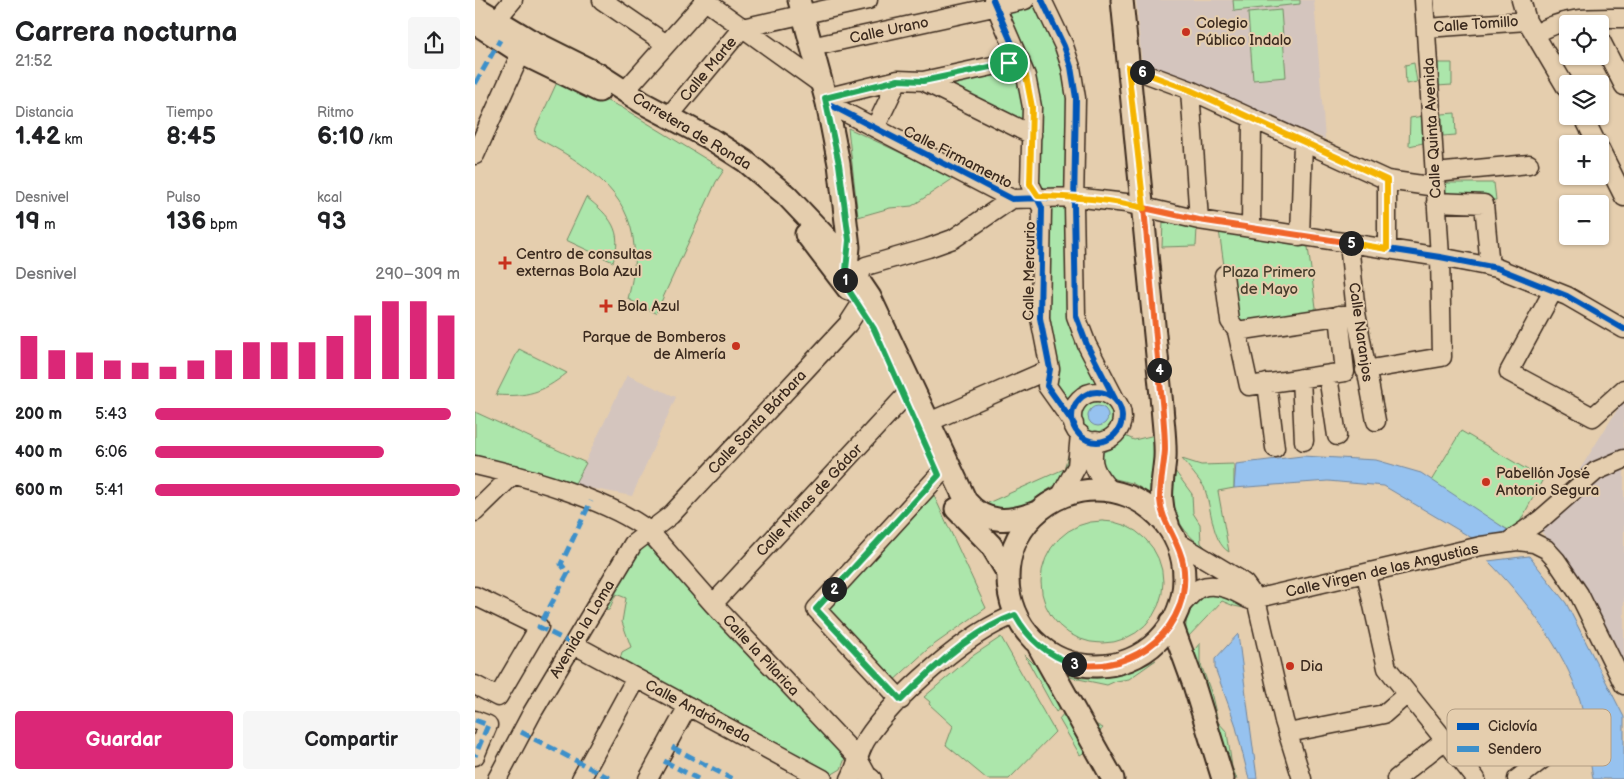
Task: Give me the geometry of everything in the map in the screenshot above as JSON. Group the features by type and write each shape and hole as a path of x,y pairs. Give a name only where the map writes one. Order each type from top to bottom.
{"main road":[{"path":"1123,0 1165,446 1160,499 1162,511 1174,536 1184,578 1175,615 1150,647 1139,654 1114,664 1088,666 1075,664 1050,654 1037,644 1022,627 1015,615 1008,590 1007,572 1016,538 1037,512 1060,497 1090,489 1109,490 1141,501 1161,518 1174,536"},
{"name":"Carretera de Ronda","path":"475,7 598,74 745,161 786,195 851,266 883,324 962,495 975,510 988,517 1001,520 1015,519 1037,512"},
{"path":"801,7 824,95 839,164 851,266"},
{"name":"Carretera de Ronda","path":"475,23 521,53 618,100 746,176 798,226 851,266 859,307 874,329 957,511 985,538 1007,572"},
{"path":"1175,615 1194,686 1223,779"},
{"path":"1037,644 1113,779"}],"street":[{"path":"496,20 513,0"},
{"path":"602,0 666,44"},
{"path":"625,91 705,0"},
{"name":"Calle Firmamento","path":"705,0 824,95 875,128 1012,199 1038,196 1074,197 1126,203 1199,220 1440,257 1490,267 1553,290 1624,329"},
{"name":"Calle Marte","path":"669,116 742,28 801,7 868,0"},
{"name":"Calle Urano","path":"811,47 994,3 1025,0"},
{"path":"1043,0 1064,46 1073,75 1077,127 1074,197 1076,316 1087,346 1122,412 1120,427 1110,438 1096,441 1088,440 1077,429"},
{"name":"Calle Quinta Avenida","path":"1365,370 1442,357 1440,257 1424,0"},
{"path":"1521,0 1531,27 1559,75"},
{"name":"Calle Mercurio","path":"994,3 1020,60 1030,92 1032,135 1030,184 1038,196 1042,208 1040,318 1050,369 1047,382 1048,389 1077,429"},
{"path":"1609,19 1624,18"},
{"path":"1531,27 1547,27 1559,23"},
{"name":"Calle Tomillo","path":"1426,28 1531,27"},
{"path":"475,155 521,53"},
{"path":"1609,57 1624,86"},
{"path":"824,95 898,80 923,81 1020,60"},
{"path":"1128,67 1190,90 1387,180 1436,187 1484,204 1490,267"},
{"path":"875,128 898,80"},
{"path":"923,81 1032,135"},
{"path":"1190,90 1199,220"},
{"path":"1251,228 1252,118"},
{"path":"1300,237 1303,142"},
{"path":"1436,187 1529,164"},
{"path":"1609,167 1624,197"},
{"path":"1387,180 1387,249"},
{"path":"851,266 928,248 953,239 1012,199"},
{"name":"Calle Naranjos","path":"1349,243 1347,314 1365,370 1376,421"},
{"path":"1224,275 1230,321 1237,331 1249,386 1345,372 1347,314 1237,331"},
{"path":"1553,290 1509,372 1593,417 1624,390"},
{"name":"Calle Santa Bárbara","path":"649,530 671,515 848,324 859,307"},
{"path":"929,422 1050,369"},
{"path":"1327,376 1337,436"},
{"path":"1301,378 1304,441"},
{"path":"1267,383 1275,448"},
{"path":"1060,497 1073,476 1079,461 1077,429 1073,410 1077,403 1088,394 1103,392 1115,399"},
{"name":"Calle Minas de Gádor","path":"713,604 905,396"},
{"path":"1096,441 1092,452 1093,467 1109,490"},
{"path":"1508,542 1540,520 1596,471 1624,459"},
{"name":"Calle la Pilarica","path":"475,465 515,474 591,501 637,521 649,530 713,604 857,758 867,775 872,779"},
{"path":"476,506 515,474"},
{"path":"901,700 816,609 939,475"},
{"path":"1540,520 1541,538 1546,549 1579,594 1624,685"},
{"name":"Avenida la Loma","path":"497,779 521,732 633,544 649,530"},
{"path":"1174,536 1245,584 1256,599 1288,733 1302,779"},
{"path":"1508,542 1529,542 1546,549"},
{"name":"Calle Virgen de las Angustias","path":"1256,599 1474,548 1508,542"},
{"path":"1366,574 1387,668 1447,744"},
{"path":"1175,615 1200,588 1215,586 1230,589 1250,600 1256,599"},
{"path":"475,596 539,628 497,697 475,685"},
{"path":"850,779 857,758 867,738 901,700 962,647 989,628 1015,615"},
{"name":"Calle Andrómeda","path":"573,644 823,779"},
{"path":"581,779 636,678"},
{"path":"1288,733 1384,714 1407,694"},
{"path":"648,779 688,706"},
{"path":"475,720 488,726 475,756"},
{"path":"1396,779 1444,740"},
{"path":"1465,766 1476,779"},
{"path":"1517,779 1534,766"}],"shaded area":[{"path":"1136,0 1314,0 1325,139 1142,65"},
{"path":"627,375 676,397 632,496 574,485"},
{"path":"1624,399 1624,674 1581,586 1541,531"}],"green space":[{"path":"1233,0 1300,0 1300,4 1234,11"},
{"path":"1037,3 1069,69 1070,191 1039,190 1035,113 1004,11"},
{"path":"1281,10 1286,77 1253,80 1248,13"},
{"path":"1414,63 1417,82 1406,84 1405,65"},
{"path":"1437,63 1452,63 1452,85 1437,86"},
{"path":"1017,64 1029,124 950,88 951,82 969,78 972,80 997,74 1002,68"},
{"path":"558,80 621,107 724,170 716,182 656,313 628,299 634,266 634,246 631,227 624,209 614,194 588,169 539,139 535,134"},
{"path":"1455,113 1456,135 1443,136 1442,114"},
{"path":"1424,116 1423,143 1409,146 1410,118"},
{"path":"848,128 954,178 912,206 890,208 858,217"},
{"path":"1439,183 1494,183 1496,200 1439,201"},
{"path":"586,197 602,211 613,225 617,241 613,262 566,240"},
{"path":"1067,203 1069,305 1099,385 1081,392 1070,404 1051,386 1045,335 1046,204"},
{"path":"1163,222 1197,228 1196,246 1162,247"},
{"name":"Plaza Primero de Mayo","path":"1219,230 1308,247 1317,315 1232,323"},
{"path":"519,349 567,373 550,385 534,392 517,395 496,395"},
{"path":"1097,397 1111,403 1117,417 1111,431 1097,437 1083,431 1077,417 1083,403"},
{"path":"475,412 586,463 574,485 475,458"},
{"name":"Pabellón José Antonio Segura","path":"1461,431 1543,479 1514,533 1428,486"},
{"path":"1123,435 1134,440 1155,435 1156,454 1151,494 1132,483 1107,477 1098,457 1103,450"},
{"path":"1073,439 1073,459 1057,484 1022,507 1007,512 981,506 1064,469"},
{"path":"1182,459 1201,465 1234,464 1234,488 1218,491 1229,552 1223,547 1215,532 1204,487"},
{"path":"1172,467 1192,494 1193,513 1200,524 1201,543 1211,553 1189,535 1177,517 1172,495"},
{"path":"930,487 986,608 928,649 890,684 819,609"},
{"path":"1102,521 1114,522 1125,526 1136,531 1145,539 1153,548 1158,559 1162,570 1162,594 1158,605 1153,616 1145,625 1136,633 1125,638 1114,642 1102,643 1090,642 1079,638 1068,633 1059,625 1051,616 1046,605 1042,594 1041,582 1042,570 1046,559 1051,548 1059,539 1068,531 1079,526 1090,522"},
{"path":"642,540 847,753 841,769 829,776 619,663 622,652 631,647 622,622 626,598 616,594 609,610 603,611 602,616 598,615"},
{"path":"1219,593 1249,609 1222,601 1187,638 1188,614 1194,603 1203,595"},
{"path":"1001,637 1055,732 1009,779 987,779 946,745 953,726 924,697 971,657"},
{"path":"1200,643 1200,662 1211,692 1218,722 1227,732 1232,767 1237,779 1233,779 1190,655"},
{"path":"1024,654 1040,670 1062,707 1056,712"},
{"path":"1156,660 1129,679 1107,685 1069,677 1095,724 1103,728 1096,736 1064,674 1076,677 1100,678 1123,674"},
{"path":"1064,713 1085,752 1080,755 1059,719"}],"water":[{"path":"1098,406 1105,409 1108,416 1105,423 1098,426 1091,423 1088,416 1091,409"},
{"path":"1302,456 1376,460 1421,473 1509,531 1477,541 1384,486 1328,481 1234,488 1236,464"},
{"path":"1529,556 1566,603 1624,717 1624,779 1593,779 1591,766 1611,766 1611,709 1582,709 1573,681 1554,644 1529,608 1488,561"},
{"path":"1238,634 1257,779 1249,779 1235,723 1215,668 1215,659"}],"marked path":[{"path":"475,84 500,40"},
{"path":"901,700 816,609 939,475"},
{"path":"573,644 539,627 568,573 561,564 591,501"},
{"path":"475,720 488,725 475,756"},
{"path":"521,732 611,779"},
{"path":"672,747 732,779"},
{"path":"664,761 698,779"}],"cycle path":[{"path":"993,0 1026,76 1032,107 1030,184 1042,208 1040,318 1050,369 1047,386 1074,424"},
{"path":"1042,0 1064,46 1071,67 1076,98 1074,205 1076,316 1087,345 1115,399"},
{"path":"827,103 1012,199 1074,197 1126,203 1199,220 1440,257 1497,268 1567,296 1624,329"},
{"path":"1097,392 1115,399 1122,417 1115,435 1097,442 1079,435 1072,417 1079,399 1097,392"}],"place":[{"name":"Colegio Público Indalo","path":"1186,32"},
{"name":"Centro de consultas externas Bola Azul","path":"505,263"},
{"name":"Bola Azul","path":"606,306"},
{"name":"Parque de Bomberos de Almería","path":"736,346"},
{"name":"Pabellón José Antonio Segura","path":"1486,482"},
{"name":"Dia","path":"1290,666"}],"route":[{"path":"1009,63 923,81 898,80 825,98 839,164 849,240 848,264 844,283 874,329 939,475 816,609 901,700 939,664 989,628 1015,615 1030,637 1050,654 1062,660 1088,666 1114,664 1139,654 1160,638 1175,617 1180,604 1184,578 1181,552 1162,511 1160,499 1165,446 1144,208 1199,220 1387,249 1387,180 1361,166 1303,142 1190,90 1128,67 1144,208 1126,203 1074,197 1038,196 1030,184 1033,112 1030,92 1020,60 1009,63"}]}
